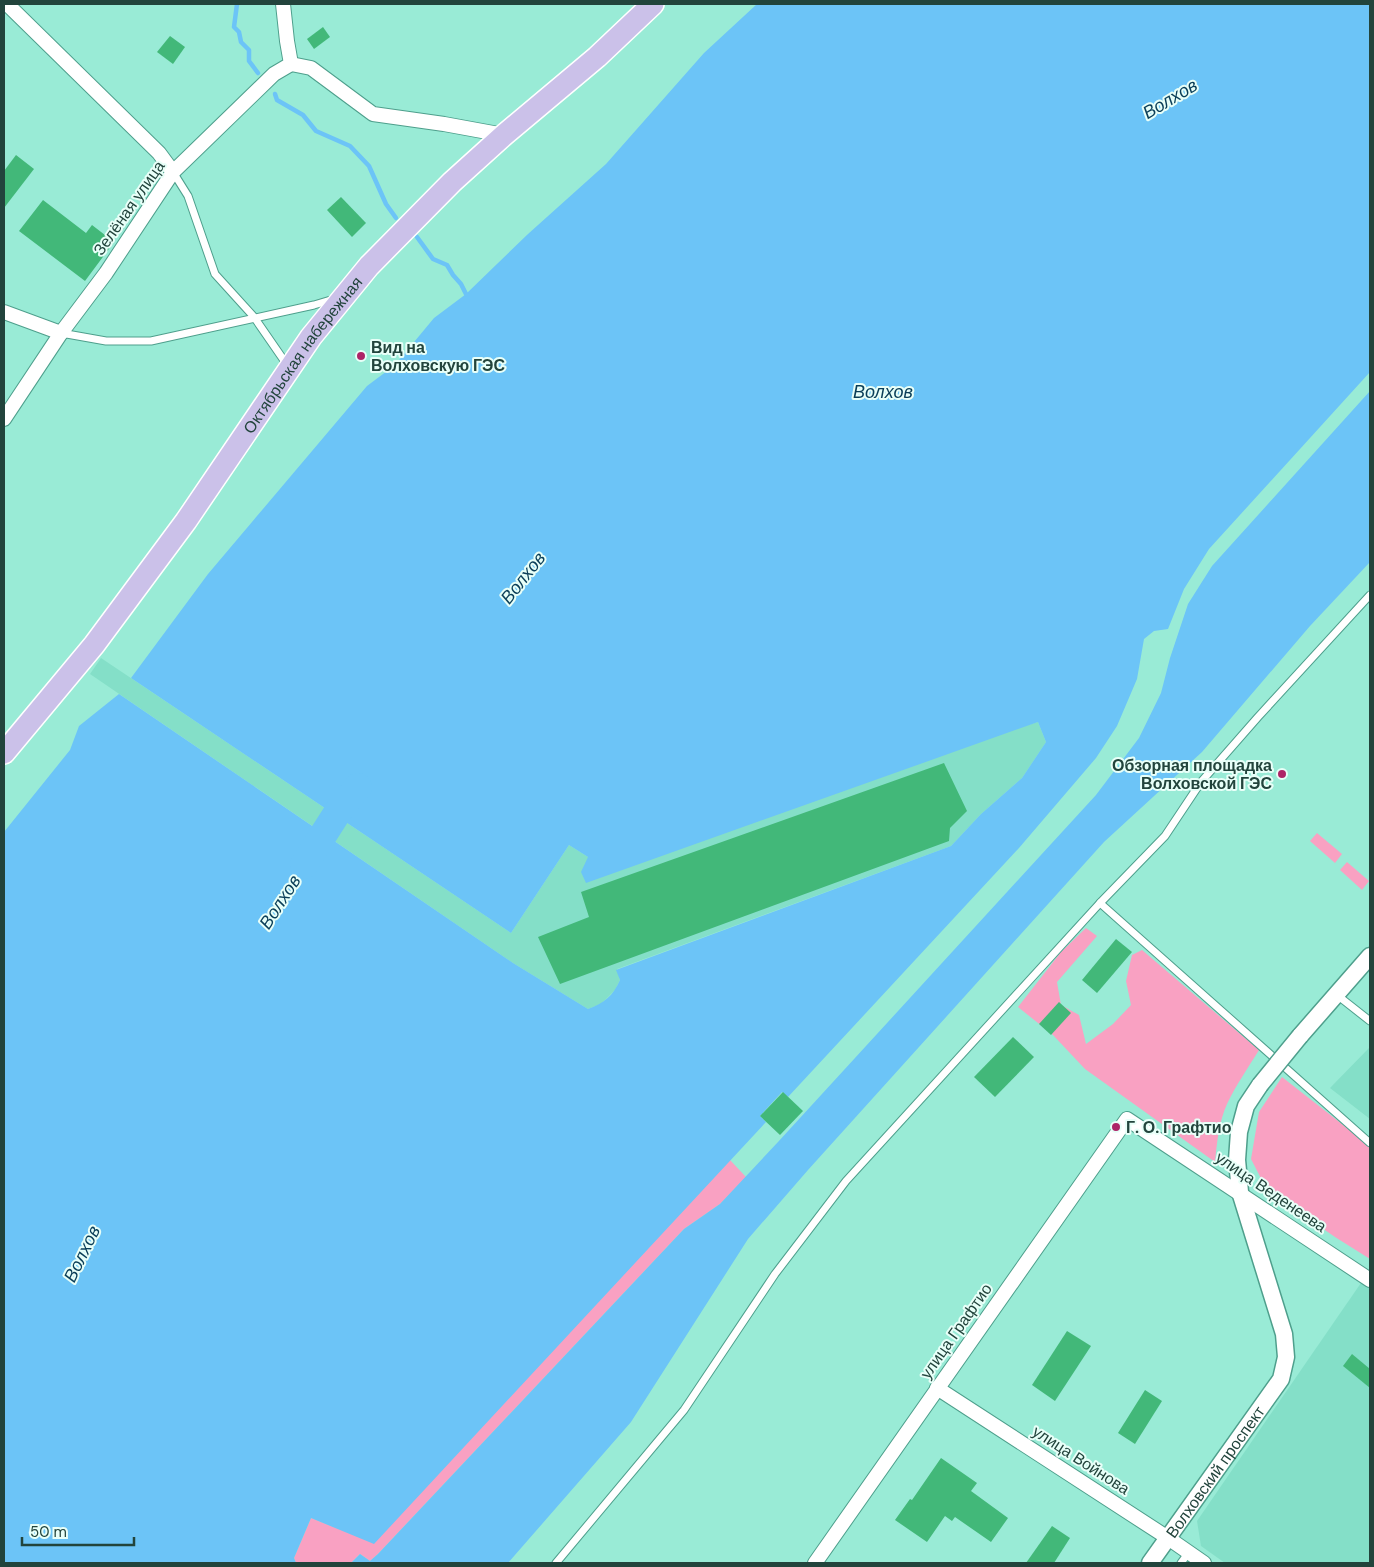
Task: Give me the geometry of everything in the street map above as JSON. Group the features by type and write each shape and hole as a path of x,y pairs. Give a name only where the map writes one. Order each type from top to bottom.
{"main road":[{"name":"Октябрьская набережная","path":"4,754 106,629 186,521 311,337 369,266 452,182 504,135 597,57 654,4"}],"street":[{"path":"7,4 159,153 173,172"},
{"path":"283,4 291,64 311,68 374,114 504,135"},
{"name":"Зелёная улица","path":"4,419 61,333 106,273 173,172 274,74 291,64"},
{"path":"4,312 61,333"},
{"path":"1240,1192 1236,1160 1239,1132 1246,1106 1260,1085 1300,1036 1370,956"},
{"name":"улица Веденеева","path":"1127,1119 1240,1192 1370,1280"},
{"name":"улица Графтио","path":"814,1563 1127,1119"},
{"name":"Волховский проспект","path":"1150,1563 1281,1380 1286,1357 1284,1334 1240,1192"},
{"name":"улица Войнова","path":"937,1388 1168,1538 1185,1558 1204,1563"}],"lane":[{"path":"173,172 188,196 215,274 254,317 283,359 287,374"},
{"path":"61,333 106,341 150,341 314,305 344,296"},
{"path":"556,1563 684,1410 775,1274 846,1181 1100,903 1165,836 1201,782 1370,595"},
{"path":"1100,903 1370,1143"},
{"path":"1336,995 1370,1022"}],"shaded area":[{"path":"101,658 511,933 569,845 588,857 1038,722 1046,742 1022,778 981,814 951,846 617,969 620,980 615,990 601,1004 588,1009 513,963 90,674"},
{"path":"1317,833 1342,854 1335,863 1310,841"},
{"path":"1347,862 1369,881 1362,890 1340,870"},
{"path":"1086,928 1097,936 1057,982 1061,1005 1079,1015 1086,1044 1113,1024 1131,1005 1126,981 1132,955 1142,950 1259,1050 1234,1090 1224,1111 1215,1162 1085,1069 1053,1035 1018,1007 1061,952"},
{"path":"1370,1047 1370,1119 1330,1088"},
{"path":"1282,1077 1370,1146 1370,1259 1267,1190 1251,1159 1259,1112"},
{"path":"730,1160 746,1177 720,1204 684,1229 378,1554 370,1561 360,1554 351,1563 296,1563 294,1558 311,1518 374,1543"},
{"path":"1363,1280 1370,1285 1370,1563 1225,1563 1201,1546 1197,1521"}],"water":[{"name":"Волхов","path":"757,4 1370,4 1370,372 1209,549 1184,589 1168,629 1154,631 1144,639 1137,679 1117,726 1096,758 1019,848 788,1097 782,1092 760,1116 766,1122 374,1544 311,1518 294,1558 296,1563 4,1563 4,832 70,750 79,726 119,694 513,963 588,1009 611,995 620,980 616,970 951,846 981,814 1022,778 1046,742 1038,722 586,883 581,872 588,857 569,845 511,933 131,678 208,574 367,386 395,365 434,318 466,294 528,234 606,164 704,53"},
{"path":"1370,391 1370,562 1310,626 1202,752 1104,842 748,1239 631,1422 508,1563 351,1563 360,1554 370,1561 378,1554 684,1229 720,1204 1096,795 1139,738 1161,693 1170,658 1188,604 1212,566"}],"building":[{"path":"323,27 330,37 314,49 307,39"},
{"path":"170,36 185,47 173,64 157,52"},
{"path":"16,155 34,169 4,208 4,171"},
{"path":"341,197 366,223 352,237 327,210"},
{"path":"43,200 86,233 92,225 114,242 85,281 19,231"},
{"path":"944,763 967,811 950,828 949,841 560,984 538,937 589,917 581,892"},
{"path":"1116,939 1132,952 1097,993 1082,980"},
{"path":"1059,1002 1071,1013 1051,1035 1039,1024"},
{"path":"1013,1037 1034,1057 995,1097 974,1077"},
{"path":"783,1092 803,1111 780,1135 760,1116"},
{"path":"1067,1331 1091,1346 1055,1401 1032,1385"},
{"path":"1352,1354 1370,1369 1370,1388 1343,1366"},
{"path":"1145,1390 1162,1401 1135,1444 1118,1433"},
{"path":"941,1458 977,1483 971,1491 1008,1518 991,1542 955,1517 952,1521 945,1516 927,1542 895,1520 910,1499 912,1500"},
{"path":"1052,1526 1070,1538 1054,1563 1026,1563"}],"waterway":[{"path":"237,4 234,27 239,32 241,42 249,50 249,61 258,73"},
{"path":"275,94 277,100 303,115 316,131 350,146 369,166 386,204 396,218"},
{"path":"417,237 433,259 447,265 466,294"},
{"name":"Волхов","path":"304,865 339,810 358,787"}],"place":[{"name":"Вид на Волховскую ГЭС","path":"361,356"},
{"name":"Обзорная площадка Волховской ГЭС","path":"1282,774"},
{"name":"Г. О. Графтио","path":"1116,1127"}]}
